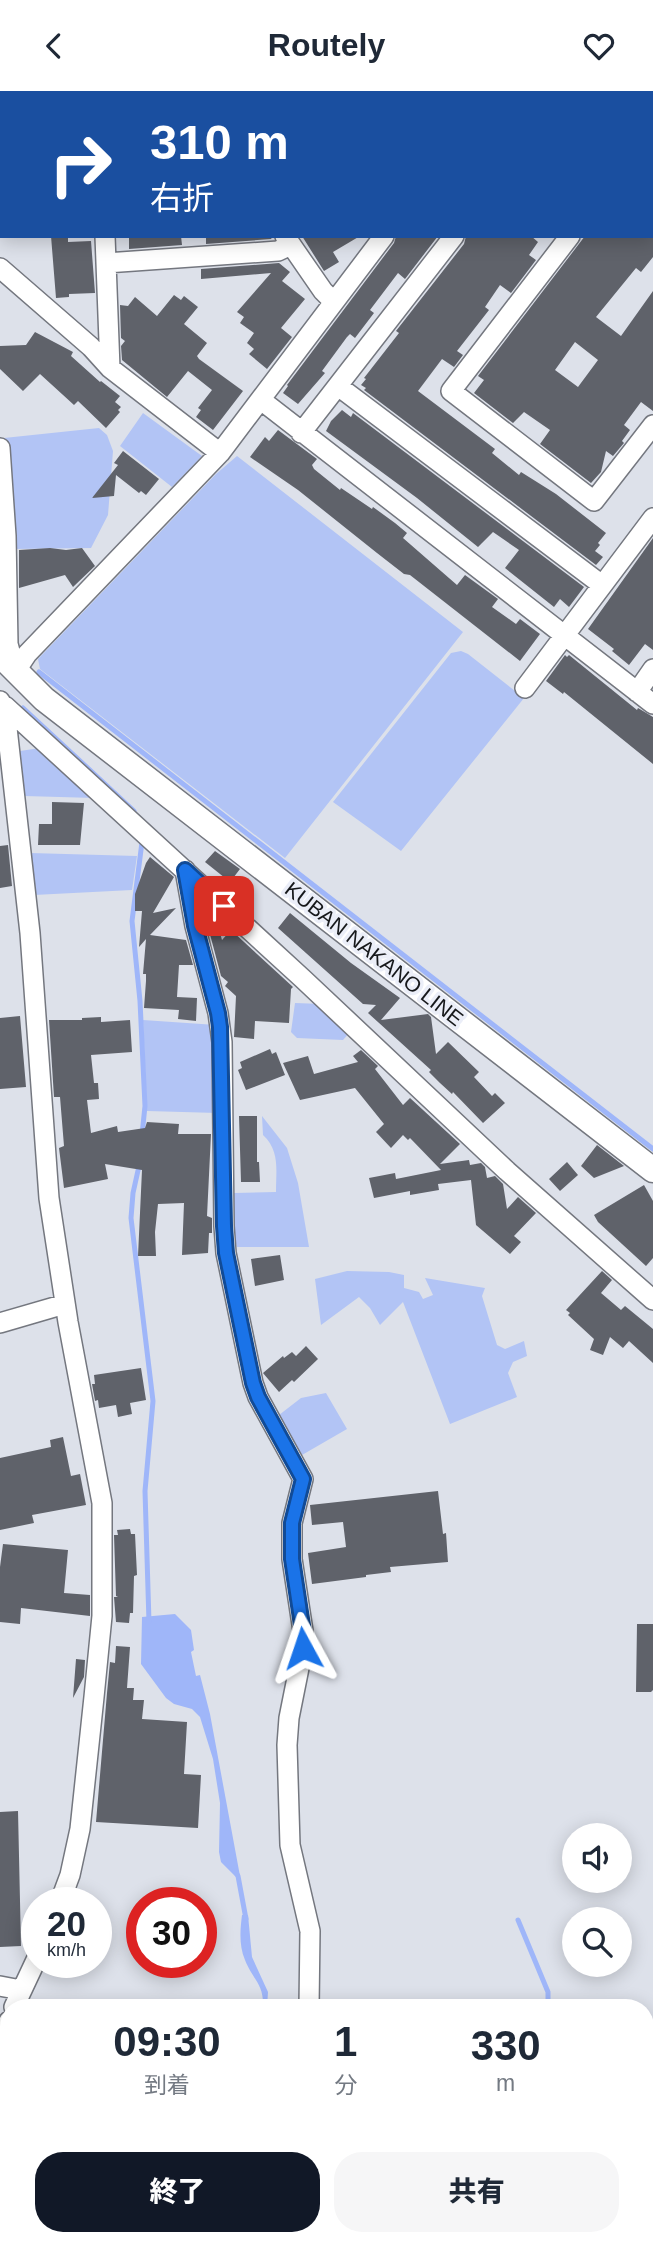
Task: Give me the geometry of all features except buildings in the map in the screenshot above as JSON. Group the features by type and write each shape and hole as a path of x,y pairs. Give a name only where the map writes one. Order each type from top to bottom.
{"main road":[{"name":"KUBAN NAKANO LINE","path":"4,685 44,699 653,1170"}],"street":[{"path":"105,238 110,368"},
{"path":"4,685 27,654 220,453 382,238"},
{"path":"301,433 452,238"},
{"path":"568,238 451,391 594,501 653,425"},
{"path":"106,263 278,251 288,241 323,292 334,302"},
{"path":"0,268 91,347 110,368 220,453"},
{"path":"338,386 602,586"},
{"path":"261,400 653,704"},
{"path":"0,448 6,536 8,644 4,685 30,933 49,1198 65,1304 102,1503 102,1616 79,1829 66,1887"},
{"path":"525,688 653,518"},
{"path":"637,692 653,669"},
{"path":"4,685 185,870 508,1171 653,1300"},
{"path":"185,870 195,926 221,1033 226,1253 253,1383 303,1479 292,1523 292,1559 303,1648 289,1718 287,1745 290,1845 310,1931 309,1999"},
{"path":"0,1323 65,1304"},
{"path":"0,1986 18,1999 28,1978"}],"shaded area":[{"path":"143,413 202,456 172,487 120,446"},
{"path":"99,428 107,435 113,451 108,515 91,548 12,549 4,438"},
{"path":"237,456 463,632 285,858 40,669 38,659 216,474"},
{"path":"461,651 524,698 401,851 333,802 451,653"},
{"path":"40,748 95,798 24,796 20,751"},
{"path":"30,853 137,856 132,890 34,895"},
{"path":"295,1003 322,1004 350,1032 343,1040 297,1038 291,1032"},
{"path":"143,1020 216,1025 218,1113 147,1111"},
{"path":"262,1116 287,1148 298,1183 309,1247 237,1247 234,1235 234,1193 276,1192 275,1154 263,1135"},
{"path":"347,1271 404,1275 404,1288 419,1292 423,1299 433,1295 425,1278 485,1288 482,1296 497,1345 505,1349 524,1341 527,1356 513,1362 508,1373 517,1397 450,1424 403,1302 380,1325 370,1308 359,1297 321,1325 315,1279"},
{"path":"326,1393 347,1429 302,1455 279,1415 301,1398"},
{"path":"175,1614 191,1630 194,1650 191,1652 196,1676 200,1675 210,1714 240,1876 236,1877 221,1862 220,1803 213,1759 200,1717 192,1709 174,1704 166,1698 141,1664 142,1617"},
{"path":"242,1915 248,1915 252,1957 268,1992 268,1999 263,1999 260,1987 248,1967 241,1938"}],"waterway":[{"path":"39,672 653,1149"},
{"path":"23,708 134,811"},
{"path":"142,842 132,921 140,1001 145,1106 142,1135"},
{"path":"139,1166 131,1218 153,1401 145,1491 149,1622"},
{"path":"235,1871 246,1919"},
{"path":"518,1920 548,1992 548,1999"}],"route":[{"path":"224,906 185,870 195,926 218,1013 222,1042 226,1253 253,1383 303,1479 292,1523 292,1559 303,1648"}]}
